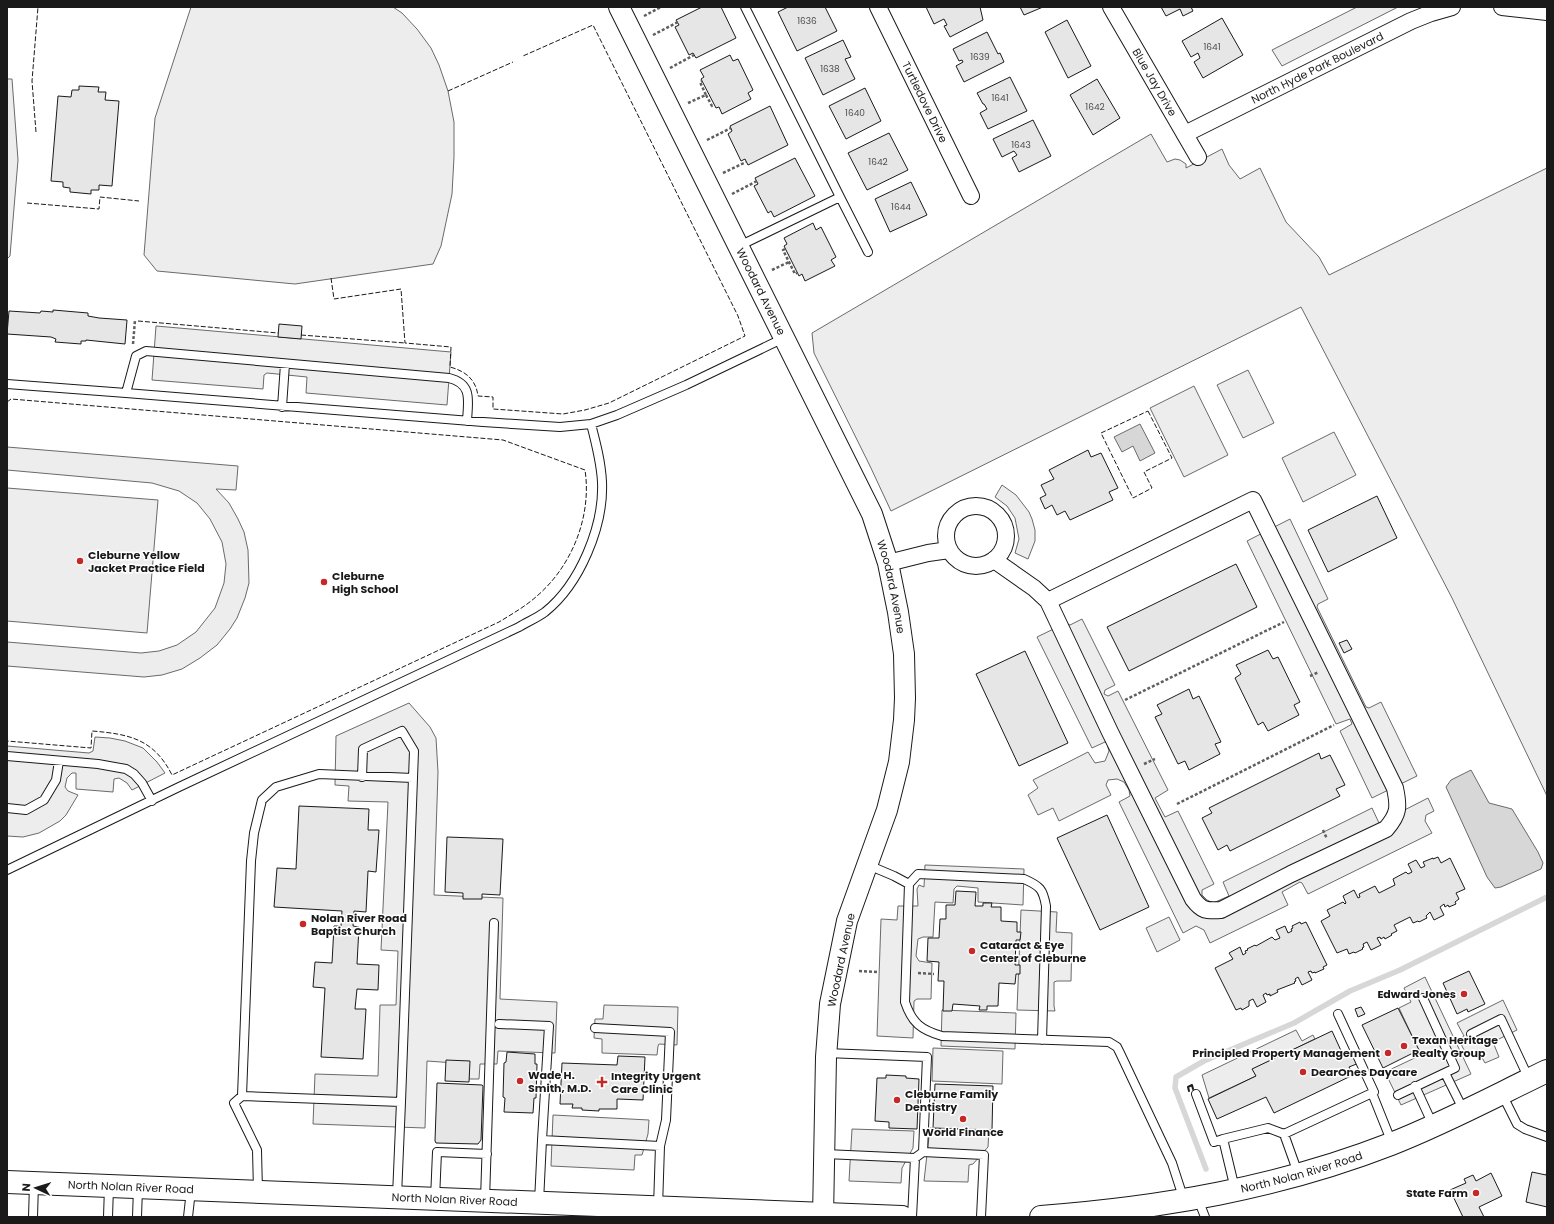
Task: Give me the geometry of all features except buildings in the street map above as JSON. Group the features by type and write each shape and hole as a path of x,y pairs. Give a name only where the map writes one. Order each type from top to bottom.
{"main road":[{"name":"North Nolan River Road","path":"1041,1217 1111,1214 1195,1205 1236,1190 1298,1174 1392,1144 1465,1112 1538,1075"},
{"name":"North Nolan River Road","path":"7,1182 902,1217"}],"street":[{"name":"Woodard Avenue","path":"619,7 872,514 888,563 898,612 904,654 905,698 902,743 887,810 847,921 830,1004 826,1053 823,1215"},
{"name":"Turtledove Drive","path":"878,7 971,196"},
{"name":"Blue Jay Drive","path":"1111,7 1198,157"},
{"name":"North Hyde Park Boulevard","path":"1185,134 1411,21 1452,7"},
{"path":"1502,7 1547,12"},
{"path":"994,560 1034,588 1048,601 1110,732 1193,899 1200,908 1209,911 1221,910 1291,874 1386,829 1393,821 1397,813 1398,803 1395,788 1253,500 1048,601"},
{"path":"971,506 982,506 993,511 1001,519 1005,530 1005,541 1002,552 994,560 978,566 969,565 958,560 949,550 946,539 947,528 952,518 960,510 971,506"},
{"path":"888,563 928,552 949,550"}],"lane":[{"path":"745,7 868,252"},
{"path":"739,246 840,197"},
{"path":"7,384 467,421 554,426 592,424 617,415 686,385 784,338"},
{"path":"126,393 136,356 146,351 425,375 458,380 465,386 468,392 467,421"},
{"path":"282,407 285,364"},
{"path":"7,870 518,628 545,612 568,587 586,557 598,522 602,482 592,424"},
{"path":"362,777 363,749 402,731 414,751 397,1198"},
{"path":"7,756 126,768 142,783 152,801"},
{"path":"7,808 26,810 44,800 51,791 56,780 59,761"},
{"path":"242,1096 251,861 254,833 262,800 276,787 319,774 413,778"},
{"path":"867,865 909,884"},
{"path":"1042,1040 1046,906 1044,895 1037,885 1024,879 918,874 909,884 904,1002 919,1027 930,1033 942,1036 1042,1040 1109,1042 1117,1047 1172,1163 1195,1205"},
{"path":"485,1201 494,923"},
{"path":"1398,1095 1455,1068 1423,998"},
{"path":"1338,1014 1374,1092 1372,1093 1392,1144"},
{"path":"1471,1034 1501,1019 1538,1075"},
{"path":"499,1024 548,1026 539,1203"},
{"path":"594,1028 670,1032 666,1120 660,1146 658,1207"},
{"path":"826,1053 927,1057 923,1152"},
{"path":"1445,1072 1465,1112"},
{"path":"1416,1086 1433,1126"},
{"path":"1196,1094 1214,1142 1268,1128 1284,1134 1372,1093"},
{"path":"1501,1093 1517,1124 1525,1129 1547,1137"},
{"path":"258,1191 257,1150 234,1103 242,1096 401,1102"},
{"path":"1284,1134 1298,1174"},
{"path":"542,1140 660,1146"},
{"path":"1223,1140 1236,1190"},
{"path":"435,1199 437,1152 487,1154"},
{"path":"825,1154 915,1158 923,1152 984,1155 981,1217"},
{"path":"912,1217 915,1158"},
{"path":"32,1217 34,1183"},
{"path":"108,1217 110,1186"},
{"path":"137,1217 138,1187"},
{"path":"188,1217 192,1189"}],"path":[{"path":"637,43 678,22"},
{"path":"654,76 694,55"},
{"path":"702,81 700,82 706,95 712,106 714,105"},
{"path":"672,111 706,95"},
{"path":"690,148 731,128"},
{"path":"707,181 746,162"},
{"path":"717,201 757,181"},
{"path":"785,249 783,250 795,274 797,273"},
{"path":"133,346 135,320"},
{"path":"1125,700 1284,622"},
{"path":"1177,804 1334,725"},
{"path":"859,971 879,972"}],"shaded area":[{"path":"191,7 393,7 402,13 417,29 431,48 448,91 454,122 452,194 441,246 433,264 295,284 157,271 144,255 155,118"},
{"path":"1357,7 1398,7 1282,66 1272,50"},
{"path":"7,79 12,79 18,160 10,256 7,259"},
{"path":"1151,134 1167,162 1175,159 1180,160 1186,164 1186,168 1222,149 1229,165 1240,179 1260,168 1286,222 1319,257 1329,275 1547,168 1547,796 1452,598 1301,307 891,511 814,353 812,333"},
{"path":"156,326 451,352 447,405 306,393 307,377 267,373 264,375 263,389 152,380"},
{"path":"1248,370 1274,423 1243,438 1217,385"},
{"path":"1194,386 1228,455 1184,477 1150,408"},
{"path":"1140,424 1155,453 1140,461 1133,446 1122,452 1114,437"},
{"path":"1334,432 1356,475 1303,502 1282,458"},
{"path":"7,447 238,466 236,490 216,489 229,503 244,532 248,550 249,583 237,618 217,645 182,669 162,675 144,677 7,666 7,642 141,653 159,651 177,645 196,632 215,608 224,583 226,564 222,542 210,519 197,503 179,491 152,483 7,470"},
{"path":"1002,485 1016,495 1029,512 1032,519 1035,530 1035,541 1028,559 1015,553 1019,539 1015,518 1007,506 995,497"},
{"name":"Cleburne Yellow Jacket Practice Field","path":"7,488 158,500 147,633 7,621"},
{"path":"1290,519 1328,599 1318,604 1317,607 1366,707 1369,708 1381,702 1417,776 1372,798 1340,731 1352,724 1350,719 1336,724 1247,541"},
{"path":"1082,619 1115,685 1105,690 1104,694 1108,696 1118,691 1168,790 1155,798 1165,817 1178,811 1214,884 1202,890 1202,895 1207,900 1213,903 1229,896 1223,882 1372,808 1379,823 1428,798 1434,811 1426,815 1425,821 1432,833 1308,894 1300,882 1282,892 1288,905 1210,943 1204,930 1196,926 1183,933 1119,802 1130,796 1129,790 1124,782 1117,779 1108,780 1106,785 1111,795 1059,821 1053,808 1038,815 1028,795 1038,788 1033,780 1088,752 1095,763 1105,761 1109,751 1105,742 1092,748 1037,637 1066,623 1070,625"},
{"path":"409,703 430,727 436,738 438,772 434,895 503,898 500,999 557,1002 555,1053 498,1051 497,1064 480,1064 479,1079 469,1079 469,1064 427,1061 425,1128 313,1124 315,1074 378,1076 380,1005 396,1005 398,951 381,950 388,802 348,801 349,786 335,785 336,736"},
{"path":"95,737 125,741 143,748 157,762 165,773 132,790 127,783 119,778 114,779 113,792 76,789 76,773 72,773 67,778 65,787 68,791 78,795 66,815 60,821 39,833 23,837 7,836 7,746 89,753 93,751"},
{"path":"1471,770 1489,803 1512,809 1538,852 1543,863 1541,869 1501,887 1495,888 1487,877 1446,787 1451,780"},
{"path":"925,865 1024,869 1023,905 978,902 978,888 957,886 954,889 953,903 935,902 933,937 923,937 918,939 916,956 919,961 932,963 931,999 917,999 914,1001 913,1038 877,1036 881,919 897,920 898,906 918,906 917,889 919,885 924,887"},
{"path":"1021,910 1057,912 1056,932 1072,933 1071,981 1054,982 1055,1011 1017,1010"},
{"path":"1169,917 1180,940 1157,952 1146,928"},
{"path":"1425,977 1471,1074 1401,1105 1385,1072 1421,1055 1399,1008 1411,1002 1404,988"},
{"path":"1503,1000 1517,1030 1493,1042 1499,1057 1485,1063 1478,1050 1466,1054 1459,1040 1464,1036 1457,1023"},
{"path":"604,1005 678,1007 677,1045 659,1044 657,1055 602,1053 602,1039 594,1038 595,1019 603,1019"},
{"path":"942,1010 1016,1013 1015,1049 941,1046"},
{"path":"1296,1030 1302,1041 1313,1035 1315,1039 1253,1069 1256,1076 1209,1098 1202,1075"},
{"path":"933,1048 1003,1051 1002,1084 932,1081"},
{"path":"553,1115 649,1120 648,1134 642,1155 635,1155 634,1170 551,1166"},
{"path":"930,1128 989,1130 988,1147 973,1164 969,1165 968,1182 924,1181"},
{"path":"852,1129 914,1131 913,1148 902,1168 901,1183 849,1181"}],"waterway":[{"path":"1206,1169 1175,1088 1176,1077 1204,1061 1294,1023 1350,991 1400,970 1547,897"}],"fence":[{"path":"36,132 32,81 38,7"},
{"path":"331,278 334,299 401,289 405,343 451,347 450,367 465,373 472,380 478,396 493,397 493,409 563,414 585,410 609,403 745,336 738,316 593,25 523,56"},
{"path":"448,91 513,62"},
{"path":"27,203 99,209 100,197 139,201"},
{"path":"138,321 278,333"},
{"path":"301,335 405,343"},
{"path":"7,402 11,399 503,440 585,470 586,487 582,522 577,539 569,555 549,584 524,607 499,622 172,775 165,763 149,746 118,734 92,731 91,748 7,741"},
{"path":"1148,411 1172,458 1144,472 1152,488 1133,498 1101,433 1148,411"}],"wall":[{"path":"1189,1091 1188,1087 1192,1085 1193,1089"}],"place":[{"name":"Cleburne Yellow Jacket Practice Field","path":"80,561"},
{"name":"Cleburne High School","path":"324,582"},
{"name":"Nolan River Road Baptist Church","path":"303,924"},
{"name":"Cataract & Eye Center of Cleburne","path":"972,951"},
{"name":"Edward Jones","path":"1464,994"},
{"name":"Texan Heritage Realty Group","path":"1404,1046"},
{"name":"Principled Property Management","path":"1388,1053"},
{"name":"DearOnes Daycare","path":"1303,1072"},
{"name":"Wade H. Smith, M.D.","path":"520,1081"},
{"name":"Integrity Urgent Care Clinic","path":"602,1082"},
{"name":"Cleburne Family Dentistry","path":"897,1100"},
{"name":"World Finance","path":"963,1119"},
{"name":"State Farm","path":"1476,1193"}]}
